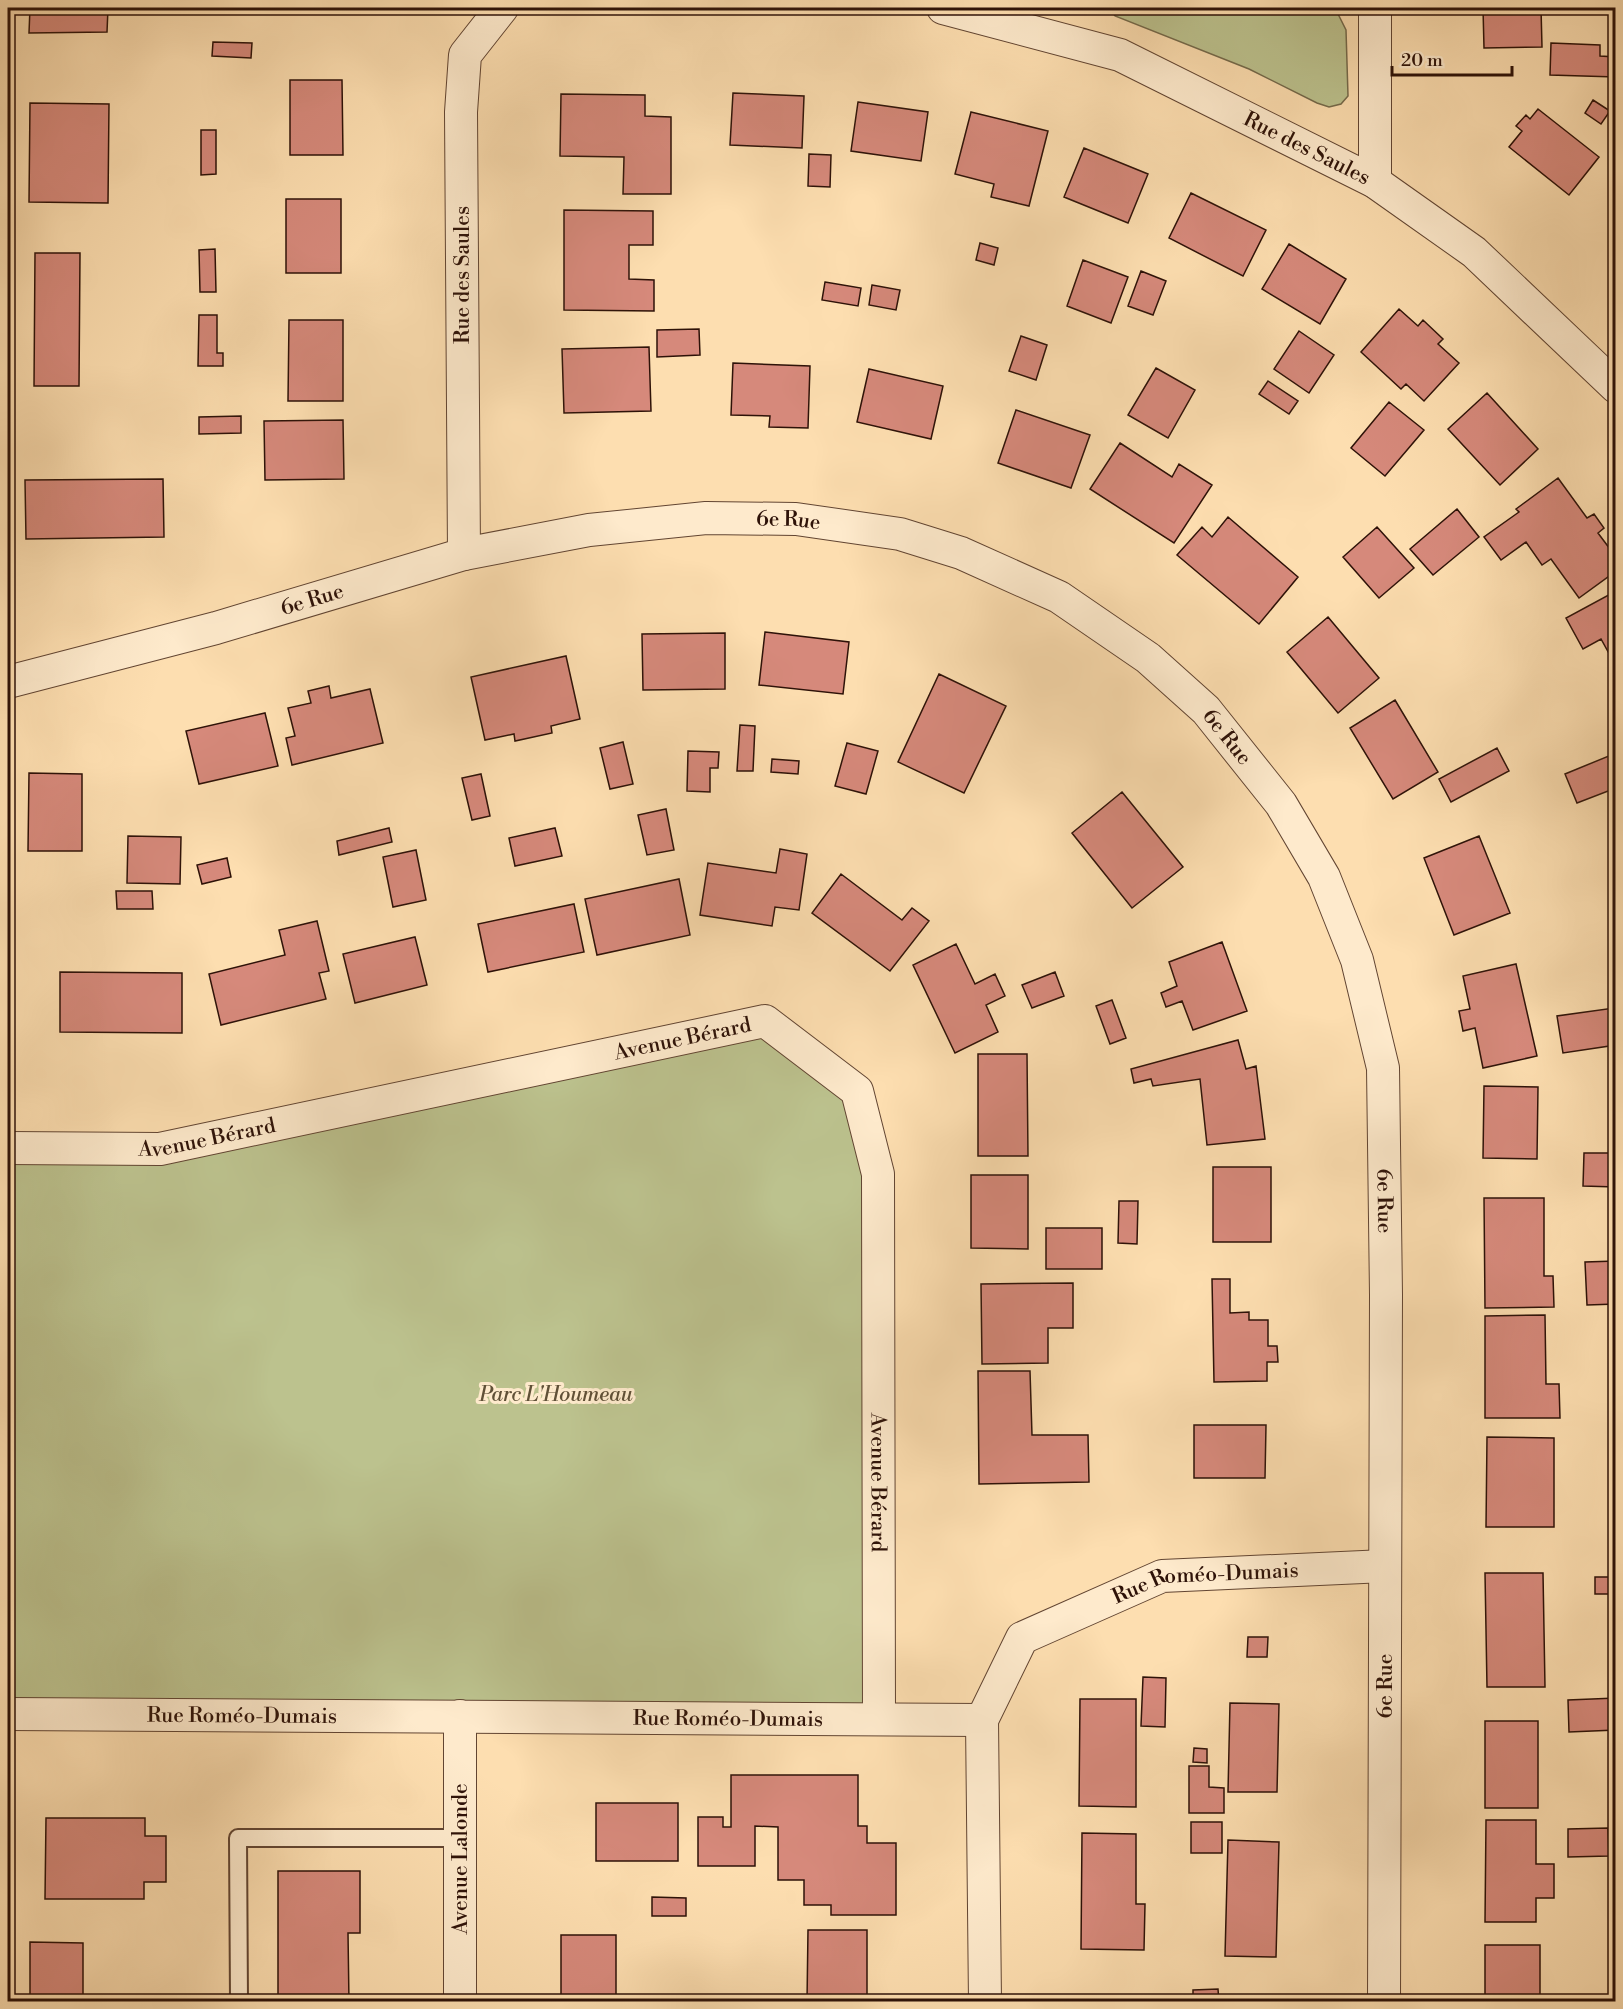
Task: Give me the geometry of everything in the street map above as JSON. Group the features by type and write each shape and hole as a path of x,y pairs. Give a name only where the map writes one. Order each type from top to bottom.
{"street":[{"name":"Rue des Saules","path":"464,554 461,112 465,55 502,8"},
{"name":"Rue des Saules","path":"942,8 1120,55 1375,182 1474,252 1616,387"},
{"path":"1375,8 1375,182"},
{"name":"6e Rue","path":"8,682 216,628 464,554 589,530 706,518 796,519 900,534 961,554 1059,597 1148,658 1206,710 1281,804 1324,877 1357,960 1383,1068 1384,2001"},
{"name":"Avenue Bérard","path":"8,1148 160,1149 765,1021 857,1090 878,1174 879,1718"},
{"name":"Rue Roméo-Dumais","path":"8,1714 981,1720 1022,1638 1162,1576 1385,1566"},
{"name":"Avenue Lalonde","path":"460,1716 460,2001"},
{"path":"981,1720 985,2001"}],"lane":[{"path":"239,2001 238,1838 460,1838"}],"green space":[{"path":"1109,8 1335,8 1346,30 1348,96 1341,104 1329,107 1317,103 1249,69 1115,16"},
{"name":"Parc L'Houmeau","path":"765,1021 857,1091 878,1174 879,1718 8,1714 8,1148 160,1149"}],"building":[{"path":"30,8 108,8 107,32 29,33"},
{"path":"1483,8 1541,8 1542,47 1484,48"},
{"path":"213,42 252,43 251,58 212,56"},
{"path":"1551,43 1600,45 1600,56 1616,57 1616,77 1550,75"},
{"path":"290,80 342,80 343,155 290,155"},
{"path":"733,93 804,96 802,148 730,145"},
{"path":"561,94 645,95 645,116 671,117 671,194 623,194 624,157 560,156"},
{"path":"1593,100 1610,111 1601,124 1585,113"},
{"path":"858,102 928,112 921,161 851,151"},
{"path":"30,103 109,104 108,203 29,202"},
{"path":"1538,109 1599,157 1569,195 1509,147 1522,131 1516,126 1526,115 1530,119"},
{"path":"971,112 1048,131 1029,206 991,197 994,184 955,174"},
{"path":"201,130 216,130 216,174 201,175"},
{"path":"1084,148 1148,174 1128,223 1064,197"},
{"path":"809,154 831,155 830,187 808,186"},
{"path":"1191,193 1266,230 1243,276 1169,238"},
{"path":"286,199 341,199 341,273 286,273"},
{"path":"564,210 653,211 653,245 629,245 629,279 654,280 654,311 564,310"},
{"path":"980,243 998,248 994,265 976,260"},
{"path":"1289,244 1346,279 1320,324 1262,289"},
{"path":"215,249 216,292 200,292 199,250"},
{"path":"35,253 80,253 79,386 34,386"},
{"path":"1083,260 1128,277 1111,323 1067,306"},
{"path":"1141,271 1166,281 1153,315 1128,306"},
{"path":"825,282 861,288 858,306 822,300"},
{"path":"872,285 900,290 896,310 869,305"},
{"path":"1399,309 1418,326 1423,320 1443,339 1438,344 1459,363 1424,401 1406,384 1401,389 1361,352"},
{"path":"199,315 217,315 217,353 223,353 223,366 198,366"},
{"path":"289,320 343,320 343,401 288,401"},
{"path":"699,329 700,355 657,357 657,330"},
{"path":"1299,331 1334,355 1309,393 1274,369"},
{"path":"1021,336 1047,345 1036,380 1009,371"},
{"path":"649,347 651,411 564,413 562,349"},
{"path":"733,363 810,366 808,428 769,427 770,416 731,415"},
{"path":"1156,368 1195,390 1168,438 1128,415"},
{"path":"869,369 943,386 931,439 857,422"},
{"path":"1268,381 1298,401 1289,414 1259,394"},
{"path":"1487,393 1538,449 1500,485 1448,429"},
{"path":"1389,402 1424,430 1385,476 1351,448"},
{"path":"1016,410 1090,435 1071,488 998,463"},
{"path":"241,416 241,433 199,434 199,417"},
{"path":"343,420 344,479 265,480 264,421"},
{"path":"1120,443 1172,477 1179,464 1212,485 1174,543 1090,489"},
{"path":"1558,478 1587,518 1594,514 1604,528 1598,533 1616,557 1616,571 1579,598 1551,559 1542,565 1526,542 1501,560 1484,537 1519,512 1516,509"},
{"path":"163,479 164,537 26,539 25,480"},
{"path":"1457,509 1479,537 1433,575 1410,549"},
{"path":"1228,517 1298,577 1259,624 1177,555 1202,527 1212,537"},
{"path":"1377,527 1414,568 1379,598 1343,557"},
{"path":"1616,591 1616,666 1601,639 1583,649 1566,618"},
{"path":"1328,617 1379,678 1338,713 1287,652"},
{"path":"765,632 849,642 843,694 759,685"},
{"path":"725,633 725,689 643,690 642,634"},
{"path":"566,656 580,719 551,726 552,733 515,741 514,734 485,740 471,677"},
{"path":"939,674 1006,706 964,793 898,762"},
{"path":"329,686 331,698 370,689 383,743 292,765 286,738 295,736 288,708 311,703 308,691"},
{"path":"1395,700 1438,772 1393,799 1350,728"},
{"path":"265,713 278,766 199,784 186,731"},
{"path":"740,725 755,726 753,771 737,771"},
{"path":"623,742 633,784 610,789 600,748"},
{"path":"847,743 878,751 866,794 835,786"},
{"path":"1497,748 1509,771 1451,802 1439,779"},
{"path":"688,751 719,752 718,768 710,768 710,792 687,791"},
{"path":"1616,753 1616,788 1577,803 1565,774"},
{"path":"772,759 799,761 798,774 771,772"},
{"path":"29,773 82,774 82,851 28,851"},
{"path":"481,774 490,816 472,820 462,778"},
{"path":"1122,792 1183,867 1132,908 1072,833"},
{"path":"666,809 674,850 647,855 638,815"},
{"path":"389,828 392,842 339,855 337,841"},
{"path":"555,828 562,856 515,866 509,838"},
{"path":"128,836 181,837 180,884 127,883"},
{"path":"1479,836 1510,913 1454,935 1424,858"},
{"path":"780,849 807,854 799,910 775,907 772,926 700,915 708,863 776,873"},
{"path":"416,850 426,900 393,907 383,857"},
{"path":"227,858 231,877 202,884 197,865"},
{"path":"841,874 902,920 912,908 929,921 890,971 812,913"},
{"path":"1616,875 1616,905 1609,877"},
{"path":"679,879 690,935 597,955 585,899"},
{"path":"116,891 152,891 153,909 117,909"},
{"path":"574,904 584,952 488,972 478,924"},
{"path":"317,921 329,971 319,973 326,999 221,1025 209,974 285,955 279,930"},
{"path":"415,937 427,985 355,1003 343,954"},
{"path":"1222,942 1247,1011 1193,1030 1182,1001 1166,1007 1161,993 1177,986 1169,962"},
{"path":"956,944 975,984 995,974 1005,996 986,1005 998,1032 955,1053 913,965"},
{"path":"1516,964 1537,1056 1483,1068 1475,1028 1463,1031 1459,1011 1470,1009 1463,976"},
{"path":"60,972 182,973 182,1033 60,1032"},
{"path":"1055,972 1064,996 1032,1008 1022,985"},
{"path":"1112,1000 1126,1038 1110,1044 1096,1006"},
{"path":"1614,1008 1616,1045 1563,1053 1557,1016"},
{"path":"1238,1040 1246,1069 1256,1066 1265,1139 1207,1145 1200,1079 1153,1086 1151,1079 1134,1083 1131,1069"},
{"path":"978,1054 1027,1054 1028,1156 978,1156"},
{"path":"1484,1086 1538,1087 1537,1159 1483,1158"},
{"path":"1584,1153 1616,1153 1616,1187 1583,1186"},
{"path":"1213,1167 1271,1167 1271,1242 1213,1242"},
{"path":"971,1175 1028,1175 1028,1249 971,1248"},
{"path":"1484,1198 1544,1198 1544,1276 1553,1276 1554,1307 1485,1308"},
{"path":"1119,1201 1138,1201 1137,1244 1118,1243"},
{"path":"1046,1228 1102,1228 1102,1269 1046,1269"},
{"path":"1616,1261 1616,1304 1587,1305 1585,1262"},
{"path":"1212,1279 1230,1279 1230,1313 1249,1312 1249,1320 1268,1320 1268,1346 1277,1346 1278,1362 1267,1362 1267,1381 1214,1382"},
{"path":"1073,1283 1073,1328 1048,1328 1048,1363 982,1364 981,1284"},
{"path":"1545,1315 1546,1384 1559,1384 1560,1418 1485,1418 1485,1316"},
{"path":"978,1371 1030,1371 1032,1435 1088,1435 1089,1482 979,1484"},
{"path":"1194,1425 1266,1425 1265,1478 1194,1478"},
{"path":"1487,1437 1554,1438 1554,1527 1486,1527"},
{"path":"1485,1573 1543,1573 1545,1687 1487,1687"},
{"path":"1595,1577 1616,1577 1616,1594 1595,1594"},
{"path":"1248,1637 1268,1637 1267,1657 1247,1657"},
{"path":"1143,1677 1166,1678 1165,1727 1141,1726"},
{"path":"1616,1698 1616,1730 1569,1732 1568,1700"},
{"path":"1080,1699 1136,1699 1136,1807 1079,1806"},
{"path":"1230,1703 1279,1704 1277,1792 1228,1792"},
{"path":"1485,1721 1538,1721 1538,1808 1485,1808"},
{"path":"1194,1748 1207,1749 1207,1763 1193,1762"},
{"path":"1189,1766 1209,1766 1209,1787 1224,1788 1224,1813 1189,1813"},
{"path":"731,1775 858,1775 858,1826 867,1826 867,1843 896,1843 896,1915 831,1915 831,1905 804,1905 804,1880 778,1880 778,1827 755,1826 755,1866 698,1866 698,1817 723,1817 723,1827 731,1827"},
{"path":"596,1803 678,1803 678,1861 596,1861"},
{"path":"46,1818 145,1818 145,1836 166,1836 166,1882 144,1882 144,1899 45,1899"},
{"path":"1486,1820 1536,1820 1536,1864 1554,1864 1554,1898 1536,1898 1536,1922 1485,1922"},
{"path":"1191,1822 1222,1822 1222,1853 1191,1853"},
{"path":"1608,1828 1609,1856 1568,1857 1568,1829"},
{"path":"1082,1833 1136,1834 1136,1904 1145,1904 1144,1950 1081,1949"},
{"path":"1228,1840 1279,1842 1276,1957 1225,1956"},
{"path":"278,1871 360,1871 360,1933 348,1933 349,2002 278,2002"},
{"path":"652,1897 686,1898 686,1916 652,1916"},
{"path":"808,1930 867,1930 867,2002 807,2002"},
{"path":"561,1935 616,1935 616,2002 561,2002"},
{"path":"30,1942 83,1943 83,2002 30,2002"},
{"path":"1485,1945 1540,1945 1540,1998 1561,1998 1561,2002 1485,2002"},
{"path":"1218,1989 1219,2002 1193,2002 1193,1990"}]}
